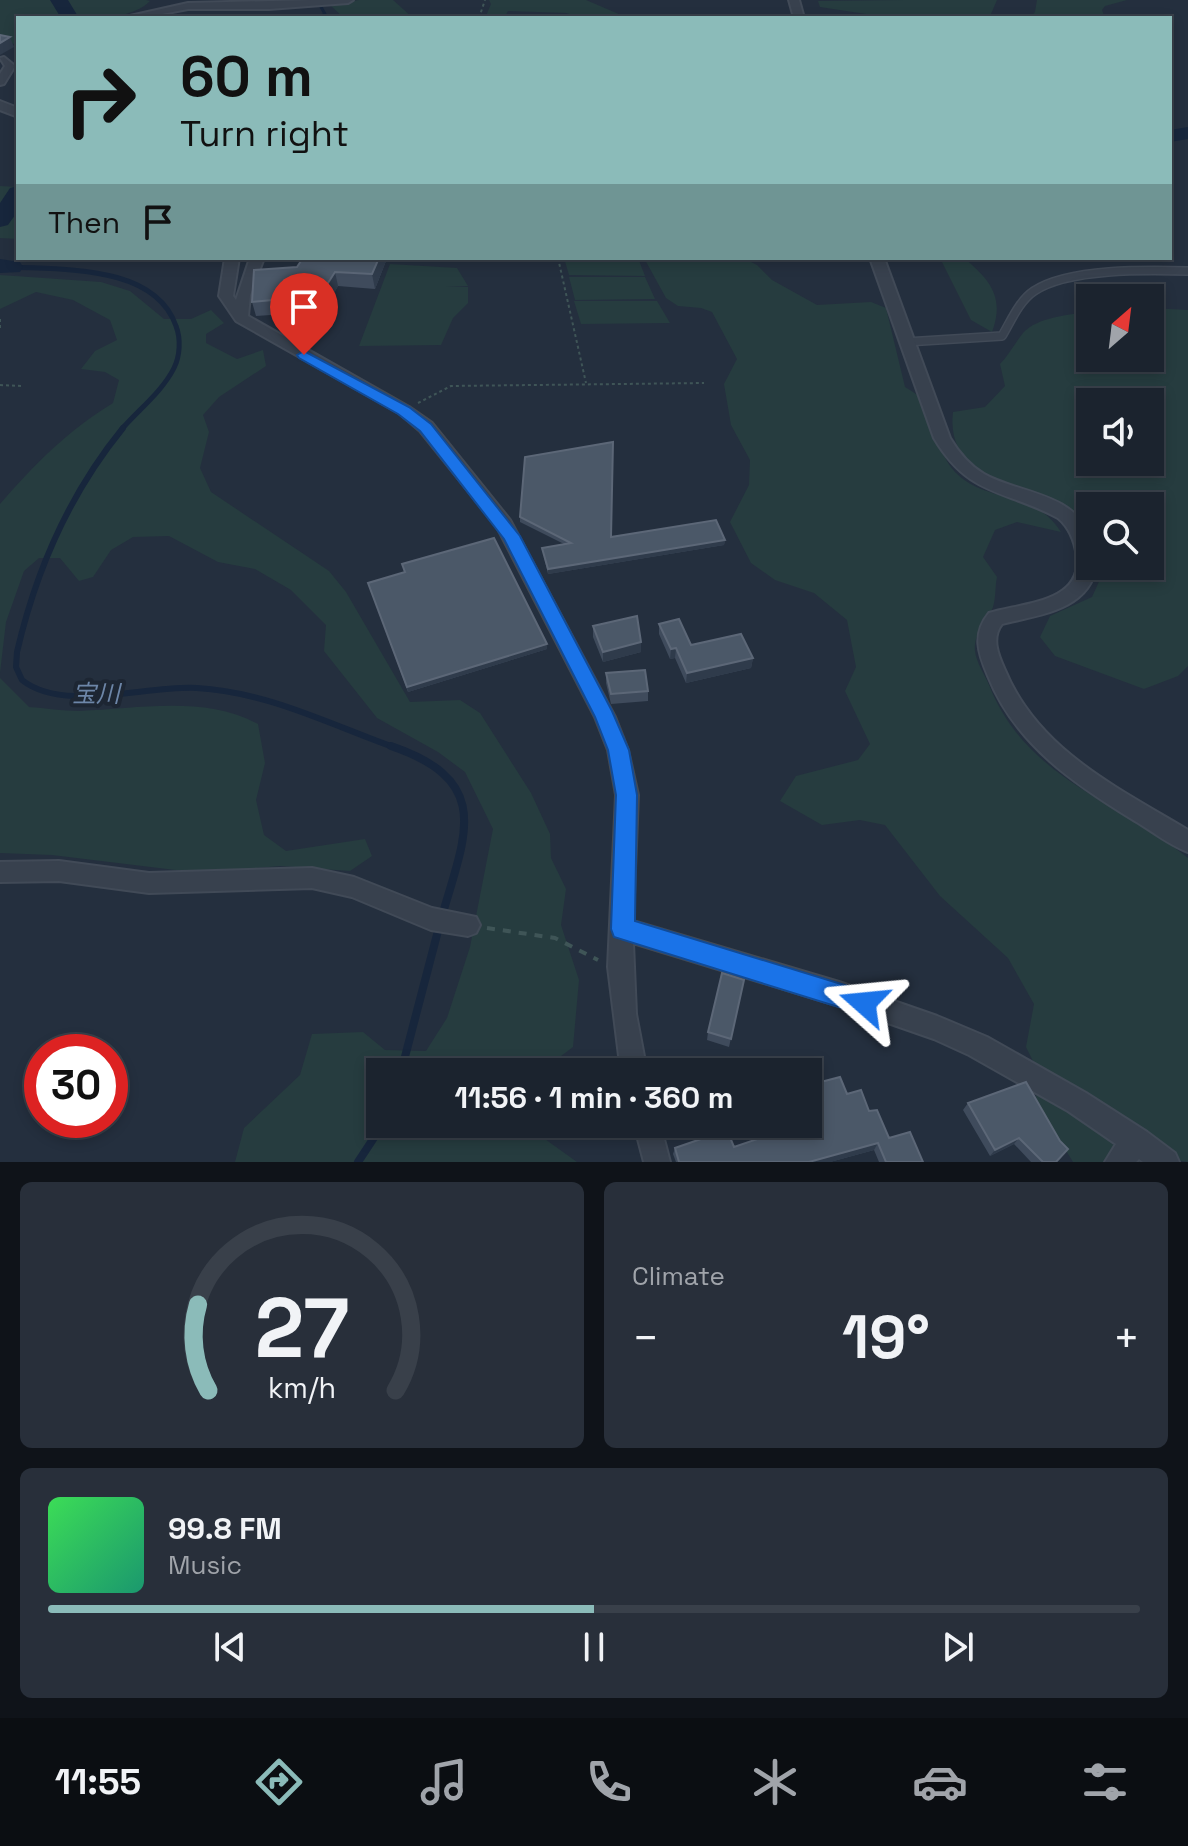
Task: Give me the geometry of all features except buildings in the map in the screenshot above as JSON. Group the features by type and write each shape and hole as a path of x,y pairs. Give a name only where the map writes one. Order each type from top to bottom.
{"street":[{"path":"136,16 188,6 243,7 348,0"},
{"path":"320,1 331,12"},
{"path":"0,82 10,66 2,61"},
{"path":"232,260 226,296 241,318 404,410 426,427 504,524 605,717 618,750 627,795 620,967 632,1058"},
{"path":"241,318 247,282 256,260"},
{"path":"878,260 942,438 957,463 985,483 1067,516 1080,533 1089,566 1084,582 1072,595 996,618 988,626 985,639 1004,694 1029,731 1059,760 1188,842"},
{"path":"0,872 59,871 149,883 322,879 354,887 431,919 468,925"},
{"path":"623,929 839,994 937,1028 978,1046 1065,1095 1166,1162"},
{"path":"651,1138 657,1162"},
{"path":"1118,1162 1138,1141"}],"lane":[{"path":"906,342 1002,336 1017,306 1049,282 1145,271 1188,271"}],"path":[{"path":"558,260 587,384"},
{"path":"0,319 0,330"},
{"path":"404,410 451,386 704,383"},
{"path":"0,385 22,386"},
{"path":"468,925 555,938 599,961 620,967"}],"green space":[{"path":"0,0 150,1 139,9 118,16 16,16 16,44 0,40"},
{"path":"359,0 393,0 411,16 342,16 330,5"},
{"path":"489,0 586,0 623,16 508,11 505,16 486,16 491,4"},
{"path":"997,0 991,14 994,16 879,16 820,7 818,1"},
{"path":"1037,0 1127,0 1105,6 1102,10 1104,16 1032,16"},
{"path":"0,186 16,187 16,239 0,238"},
{"path":"565,260 639,260 645,276 569,275"},
{"path":"645,260 747,260 772,280 817,305 871,302 886,308 905,387 925,406 940,445 955,472 981,489 1037,509 1050,518 1061,532 1017,522 995,530 983,557 997,577 995,600 976,639 976,655 1005,717 1026,744 1076,785 1188,858 1188,1162 1176,1160 1034,1063 1026,1047 1034,1004 1008,958 940,896 885,825 860,820 822,825 780,801 796,776 858,760 870,744 845,691 856,667 847,620 814,593 775,580 751,563 730,522 749,485 750,460 731,425 724,384 737,359 712,312 678,306 666,298"},
{"path":"941,260 966,260 993,290 997,309 992,332 971,320"},
{"path":"390,264 457,268 468,286 446,286 468,287 468,303 453,318 441,345 359,346"},
{"path":"0,275 101,282 130,291 164,319 191,319 211,310 224,323 206,334 206,343 237,359 263,350 266,366 219,397 203,415 209,432 200,468 211,492 329,571 346,592 410,702 460,700 480,713 531,793 550,834 551,858 566,889 561,925 579,980 573,1047 558,1058 366,1058 366,1138 544,1138 577,1162 235,1162 244,1128 300,1075 312,1034 363,1032 385,1050 426,1051 447,1018 470,947 493,829 465,772 438,752 377,718 324,651 326,625 291,590 255,569 218,562 169,536 133,537 111,550 93,577 79,581 60,558 39,558 24,571 6,622 0,673 0,504 52,449 113,403 119,380 105,372 81,369 95,351 117,340 110,320 73,300 36,292 0,309"},
{"path":"569,277 645,277 655,299 575,300"},
{"path":"574,301 657,301 670,323 581,324"},
{"path":"1164,309 1188,310 1188,666 1178,676 1144,689 1055,656 1040,637 1050,616 1092,597 1100,580 1164,580 1164,492 1076,492 1076,516 1047,499 1008,485 973,466 961,452 954,435 953,412 985,407 1005,386 1000,364 1023,333 1037,323 1076,314 1076,372 1164,372"},
{"path":"0,678 29,707 79,711 193,707 216,709 258,724 265,763 256,800 264,835 286,851 365,839 372,856 350,871 281,866 200,873 52,855 0,853"},
{"path":"1039,1093 1158,1162 1073,1162 1038,1105 1036,1096"}],"waterway":[{"name":"宝川","path":"59,0 69,16"},
{"path":"321,7 325,14 321,16"},
{"path":"1172,136 1188,133"},
{"name":"宝川","path":"0,220 16,196"},
{"name":"宝川","path":"18,260 11,267 81,271 129,281 149,291 165,306 179,336 176,363 163,385 121,430"},
{"name":"宝川","path":"0,266 11,267"},
{"name":"宝川","path":"123,428 71,506 45,562 17,652 16,667 22,680 39,690 60,695 106,695 177,688 223,691 299,711 393,747"},
{"name":"宝川","path":"393,747 423,760 445,776 458,793 464,813 458,859 442,916"},
{"name":"宝川","path":"405,1058 439,927"},
{"name":"宝川","path":"358,1162 374,1138"}],"route":[{"path":"304,355 404,410 426,427 511,536 605,717 618,750 627,795 623,929 864,1003"}]}
